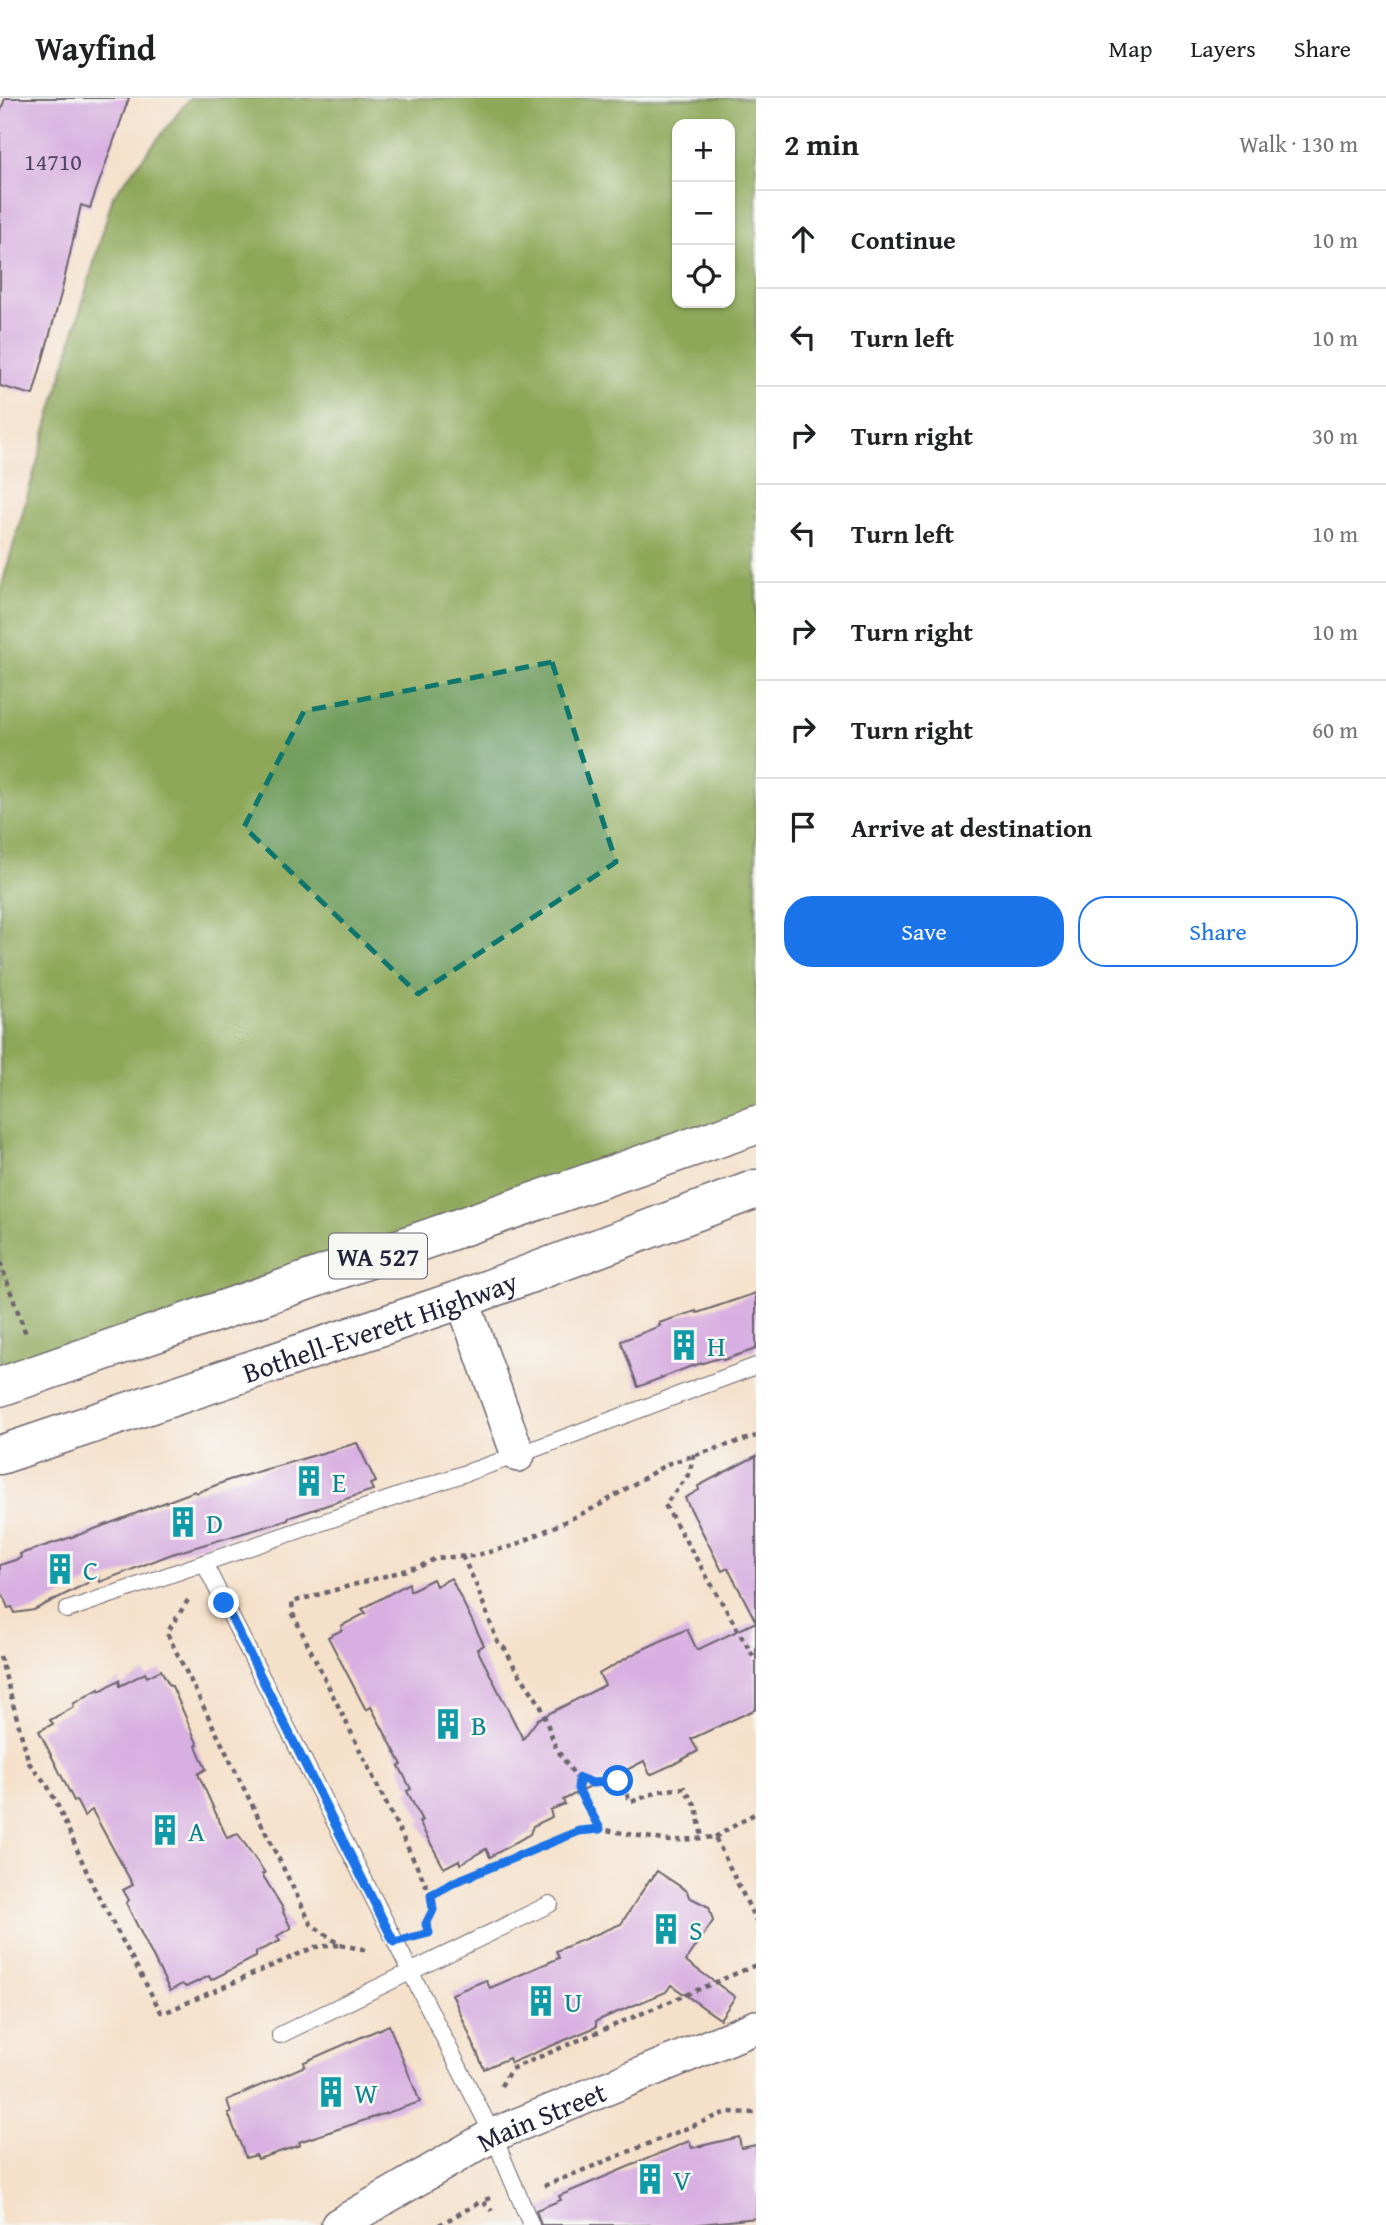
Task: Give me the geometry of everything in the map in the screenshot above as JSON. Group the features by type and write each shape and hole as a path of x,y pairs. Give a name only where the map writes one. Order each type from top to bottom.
{"main road":[{"name":"WA 527","path":"0,1387 756,1125"},
{"name":"Bothell-Everett Highway","path":"0,1455 462,1298 756,1189"}],"street":[{"path":"462,1298 518,1455"},
{"name":"Main Street","path":"338,2225 492,2134 756,2027"}],"lane":[{"path":"67,1610 518,1455 756,1366"},
{"path":"204,1563 492,2134 531,2225"},
{"path":"280,2035 551,1903"}],"path":[{"path":"0,1262 40,1373"},
{"path":"436,1958 426,1924 433,1910 431,1895 293,1614 292,1602 421,1566 436,1558 473,1556 513,1546 596,1507 667,1464 756,1436"},
{"path":"694,1454 689,1474 665,1505 756,1661"},
{"path":"462,1556 476,1584 497,1641 540,1704 556,1748 579,1778 593,1783 618,1781 631,1802 660,1791 684,1788 696,1807 702,1838"},
{"path":"224,1603 186,1600 166,1633 311,1924 341,1945"},
{"path":"0,1656 29,1763 47,1785 93,1886 161,2012 315,1947 341,1945 367,1950 429,1933"},
{"path":"579,1778 578,1789 600,1829"},
{"path":"431,1895 457,1881 579,1831 600,1829 669,1841 715,1837 756,1813"},
{"path":"715,1837 756,1921"},
{"path":"498,2089 511,2069 756,1965"},
{"path":"519,2196 727,2112 756,2113"},
{"path":"439,2225 482,2200"}],"highlighted area":[{"path":"552,662 616,862 418,994 244,827 304,711"}],"green space":[{"path":"190,98 756,98 756,1125 0,1387 0,592 113,196"}],"building":[{"path":"5,98 129,98 90,208 81,205 61,294 33,395 0,386 0,114"},
{"name":"H","path":"756,1293 756,1349 689,1367 638,1387 621,1341 660,1326 659,1323"},
{"path":"357,1443 376,1482 370,1484 373,1490 288,1520 172,1554 100,1582 99,1577 34,1610 15,1613 12,1607 8,1608 0,1588 0,1565 21,1558 20,1554 195,1491 196,1493 229,1480"},
{"path":"756,1456 756,1622 728,1568 722,1571 685,1498 699,1490 698,1486"},
{"path":"451,1578 484,1645 477,1649 523,1739 538,1719 605,1685 599,1674 639,1651 687,1629 697,1650 756,1622 756,1709 691,1739 698,1751 674,1764 650,1775 644,1761 619,1774 618,1772 563,1800 565,1804 550,1810 552,1817 533,1826 530,1834 490,1857 486,1849 460,1864 459,1860 444,1868 419,1822 422,1821 407,1791 411,1789 399,1766 402,1765 371,1707 366,1710 328,1637 342,1630 341,1626 366,1613 362,1609 409,1583 410,1591 433,1579 436,1586"},
{"name":"A","path":"161,1670 172,1686 198,1745 196,1746 206,1769 198,1774 227,1838 238,1834 265,1873 262,1874 284,1910 291,1928 277,1936 280,1941 256,1952 256,1957 211,1980 209,1976 186,1987 182,1984 170,1991 126,1903 129,1900 123,1890 133,1885 92,1810 84,1816 76,1800 74,1801 39,1731 53,1724 50,1720 99,1689 100,1691 119,1680 120,1686 145,1673 147,1677"},
{"path":"657,1871 687,1891 689,1897 709,1907 713,1921 686,1961 735,1997 720,2019 671,1985 666,1992 596,2021 596,2027 511,2063 509,2058 484,2069 452,1994 486,1980 490,1988 559,1958 556,1951 621,1924"},
{"name":"W","path":"389,2025 420,2102 299,2142 300,2145 258,2159 256,2155 246,2158 228,2113 231,2113 227,2100 305,2066 304,2062"},
{"name":"V","path":"739,2137 741,2148 756,2145 756,2218 692,2225 541,2225 536,2210 561,2200 559,2196 689,2141 692,2148"}],"place":[{"name":"H","path":"684,1345"},
{"name":"E","path":"309,1481"},
{"name":"D","path":"183,1522"},
{"name":"C","path":"60,1569"},
{"name":"B","path":"448,1724"},
{"name":"A","path":"165,1830"},
{"name":"S","path":"666,1929"},
{"name":"U","path":"541,2001"},
{"name":"W","path":"331,2092"},
{"name":"V","path":"650,2179"}],"route":[{"path":"224,1603 394,1942 429,1933 426,1924 433,1910 431,1895 457,1881 579,1831 600,1829 578,1789 579,1778 593,1783 618,1781"}]}
